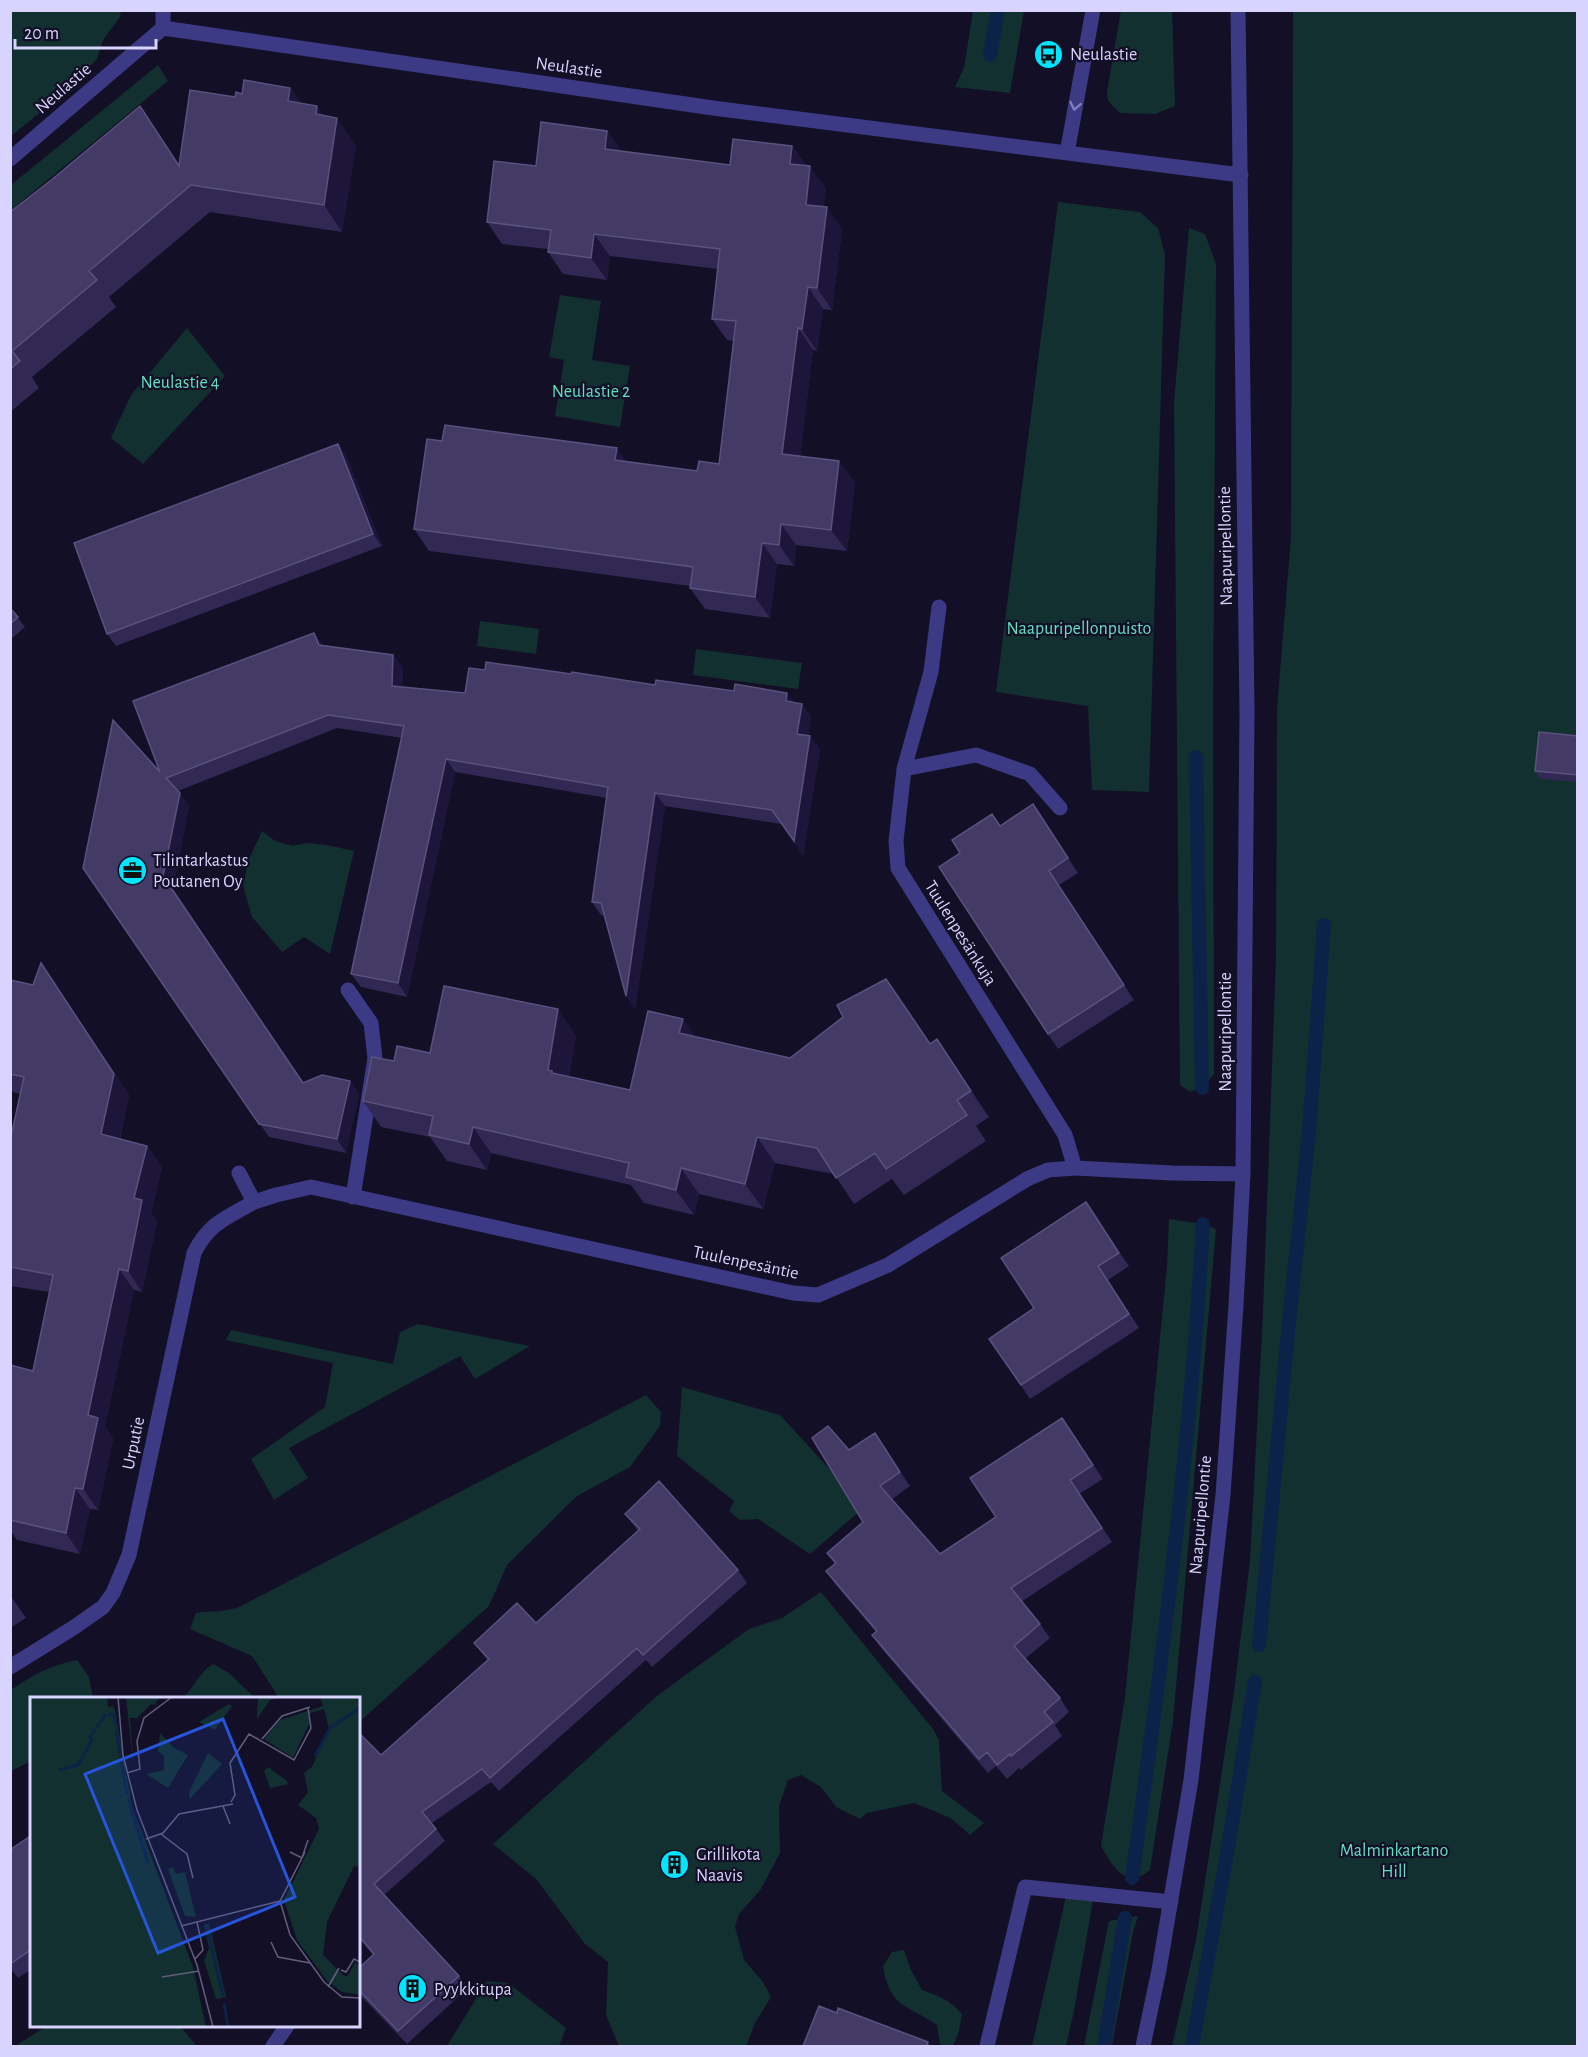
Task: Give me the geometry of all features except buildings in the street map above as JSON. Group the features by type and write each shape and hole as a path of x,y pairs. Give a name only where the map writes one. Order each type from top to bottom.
{"street":[{"path":"163,10 163,28"},
{"path":"1067,153 1093,10"},
{"name":"Naapuripellontie","path":"1143,2046 1171,1902 1191,1780 1222,1495 1243,1174 1247,700 1238,10"},
{"name":"Neulastie","path":"10,159 163,28 713,108 1241,175"},
{"name":"Tuulenpesänkuja","path":"939,607 931,672 904,769 896,842 898,868 1065,1135 1075,1168"},
{"path":"904,769 976,755 1030,774 1060,808"},
{"path":"348,990 371,1023 375,1058 353,1197"},
{"name":"Tuulenpesäntie","path":"254,1202 311,1187 793,1293 818,1295 888,1265 1027,1179 1048,1170 1075,1168 1243,1174"},
{"path":"239,1173 254,1202"},
{"name":"Urputie","path":"10,1667 103,1607 113,1593 129,1555 194,1253 202,1237 217,1222 254,1202"},
{"path":"987,2046 1025,1887 1171,1902"},
{"path":"273,2046 286,2027"}],"green space":[{"path":"11,10 121,11 120,17 103,40 97,59 63,94 11,136"},
{"path":"1121,10 1172,11 1175,106 1155,114 1120,113 1108,101 1107,92"},
{"path":"973,11 1024,11 1010,93 955,87 964,68"},
{"name":"Malminkartano Hill","path":"1293,11 1577,11 1577,2046 1172,2046 1196,1940 1234,1692 1250,1561 1263,1312 1276,958 1277,709 1291,537"},
{"path":"158,65 168,81 11,210 11,185"},
{"name":"Naapuripellonpuisto","path":"1058,202 1140,212 1158,228 1165,255 1149,792 1092,790 1088,706 996,692"},
{"path":"1189,228 1205,234 1216,264 1213,720 1214,1074 1202,1088 1190,1092 1180,1085 1174,403"},
{"name":"Neulastie 2","path":"560,295 601,301 592,360 630,366 620,427 555,416 564,360 549,357"},
{"name":"Neulastie 4","path":"187,328 225,376 143,464 111,438 131,395"},
{"path":"480,621 539,629 536,654 477,646"},
{"path":"696,649 802,663 798,689 693,675"},
{"path":"262,831 275,841 293,846 306,843 354,851 330,954 304,937 282,952 252,917 243,886 249,859"},
{"path":"1169,1219 1203,1224 1216,1229 1173,1721 1150,1870 1134,1878 1127,1877 1115,1868 1101,1846 1125,1697 1167,1266"},
{"path":"418,1324 530,1346 475,1379 460,1356 289,1448 308,1478 274,1500 251,1459 325,1407 333,1363 226,1340 231,1330 393,1364 400,1332"},
{"path":"682,1387 780,1415 837,1477 861,1510 810,1554 758,1519 740,1520 729,1511 734,1501 677,1456"},
{"path":"646,1395 661,1412 660,1426 630,1467 577,1496 507,1565 489,1606 360,1721 360,1697 278,1697 252,1656 190,1629 196,1613 239,1607"},
{"path":"821,1592 933,1729 939,1740 942,1791 984,1823 970,1835 951,1818 914,1803 867,1813 860,1819 836,1807 821,1787 801,1775 788,1780 779,1806 780,1853 761,1889 739,1914 735,1927 744,1960 763,1982 771,1997 755,2023 746,2046 619,2046 606,2015 608,1962 585,1944 536,1879 493,1844 658,1695 749,1629 782,1618"},
{"path":"77,1660 89,1677 93,1697 30,1697 30,1762 11,1771 11,1690 42,1671"},
{"path":"213,1664 229,1673 254,1697 184,1697"},
{"path":"1067,1892 1094,1894 1074,2011 1066,2046 1032,2046"},
{"path":"1138,1916 1112,2046 1084,2046 1109,1921"},
{"path":"904,1950 911,1970 922,1990 944,1999 962,2014 953,2046 940,2044 937,2025 901,2004 890,1990 883,1966 892,1952"},
{"path":"487,1981 508,1983 566,2028 559,2046 447,2046"},
{"path":"45,2027 181,2027 196,2045 202,2046 15,2046"}],"waterway":[{"path":"990,55 998,10"},
{"path":"1196,757 1202,1088"},
{"path":"1259,1645 1309,1132 1324,925"},
{"path":"1132,1878 1183,1470 1203,1224"},
{"path":"1192,2046 1255,1682"},
{"path":"1104,2046 1125,1918"}],"place":[{"name":"Neulastie","path":"1049,54"},
{"name":"Tilintarkastus Poutanen Oy","path":"132,870"},
{"name":"Grillikota Naavis","path":"675,1864"},
{"name":"Pyykkitupa","path":"413,1989"}]}
